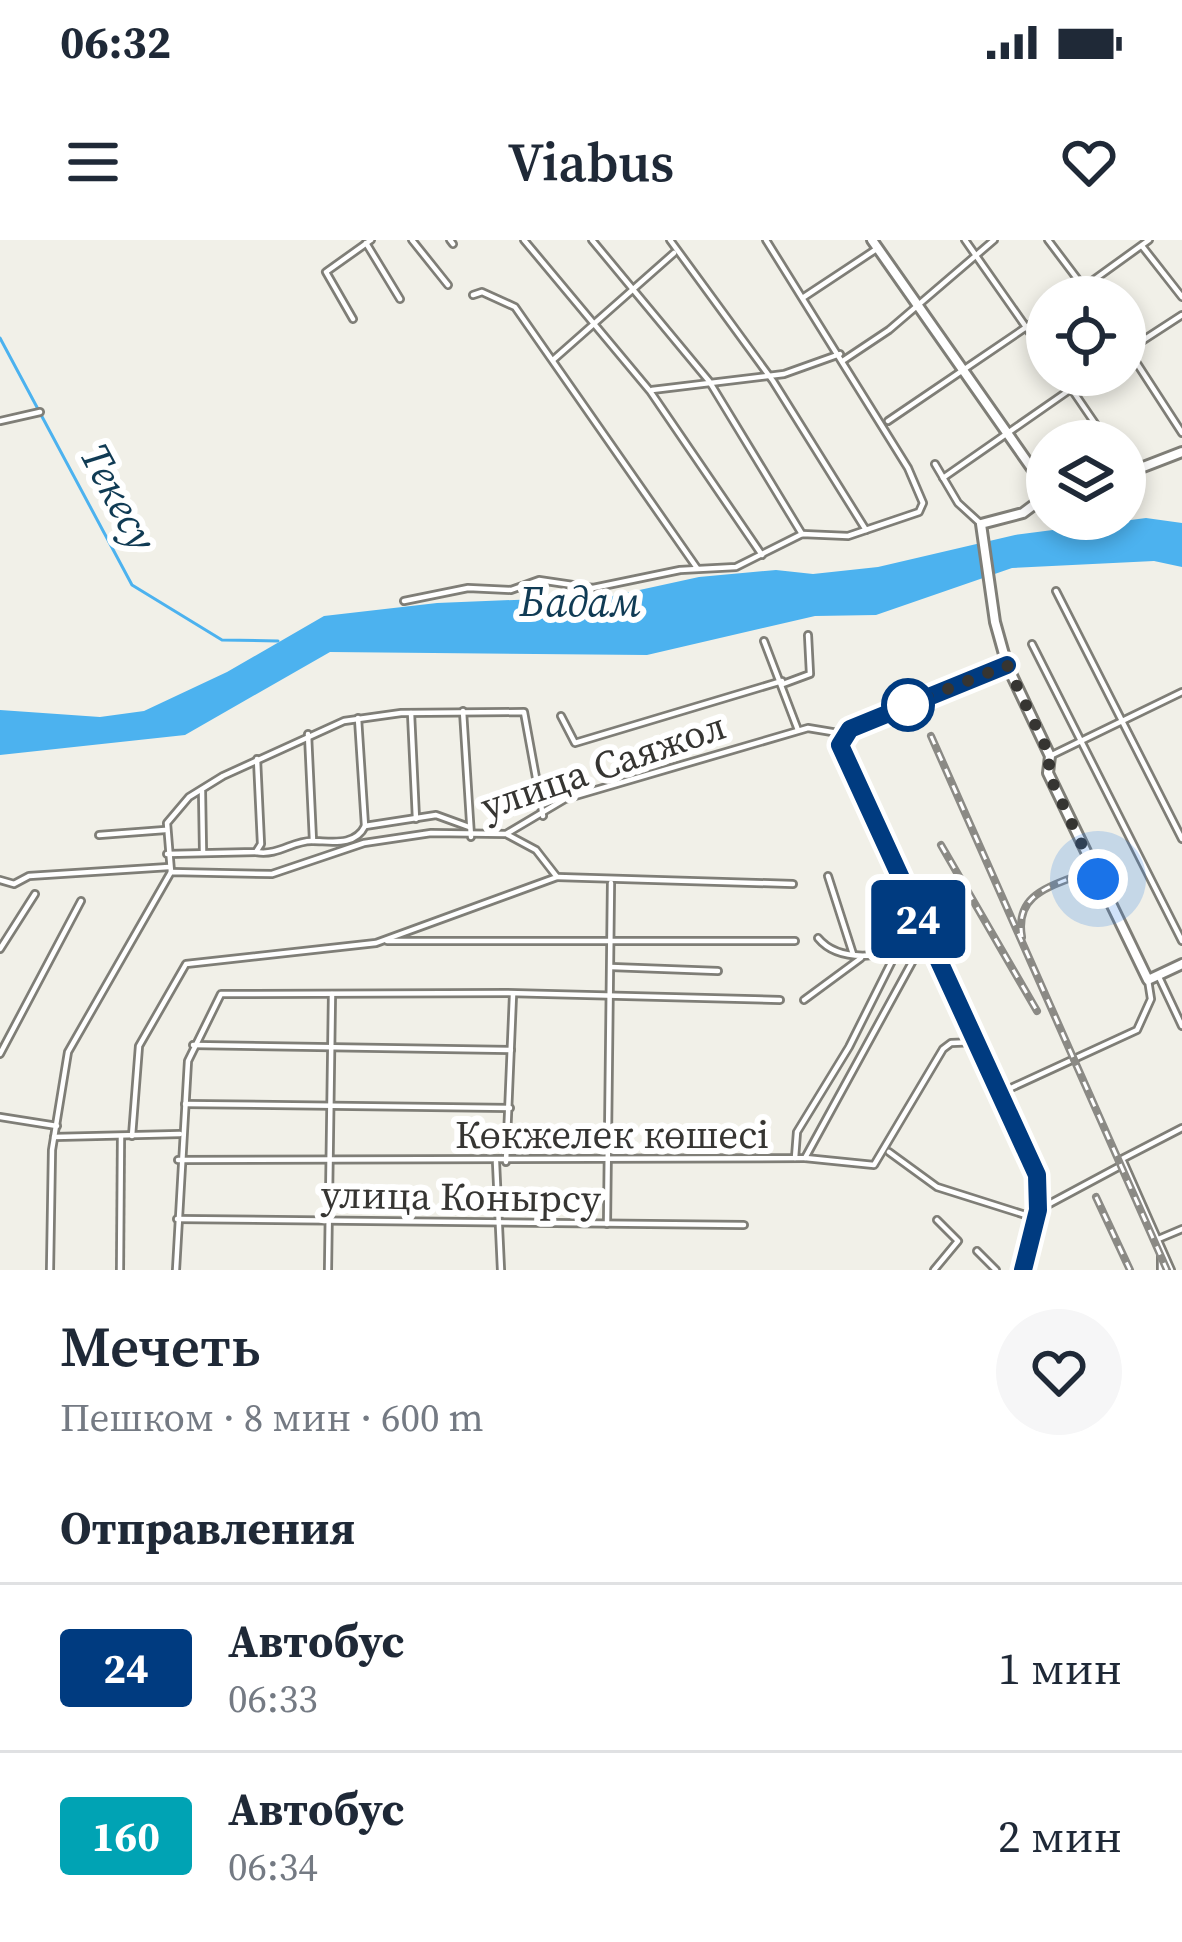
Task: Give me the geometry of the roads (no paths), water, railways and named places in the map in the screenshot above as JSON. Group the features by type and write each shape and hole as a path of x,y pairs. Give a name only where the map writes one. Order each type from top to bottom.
{"street":[{"path":"412,240 448,285"},
{"path":"524,240 650,391 762,555"},
{"path":"592,240 709,381 802,534"},
{"path":"670,240 767,375 866,530"},
{"path":"551,362 686,240"},
{"path":"404,601 468,588 511,590 539,580 593,588 697,568 745,566 802,534 841,536 914,516 923,503 908,468 766,240"},
{"path":"964,240 1026,325"},
{"path":"650,391 767,375 864,348 994,240"},
{"path":"1048,240 1076,276"},
{"path":"1100,276 1149,240"},
{"path":"353,319 326,272 369,242 400,299"},
{"path":"804,297 875,244 1026,462"},
{"path":"1142,246 1182,297"},
{"path":"472,296 482,292 515,307 697,568"},
{"path":"1146,337 1182,315"},
{"path":"888,421 1026,327"},
{"path":"1146,377 1182,433"},
{"path":"943,478 1061,396"},
{"path":"1171,412 1182,404"},
{"path":"0,421 40,412"},
{"path":"1146,466 1182,452"},
{"path":"935,464 973,522 981,524 1026,510"},
{"path":"981,524 989,590 1007,665 1050,756 1048,773 1148,980 1150,999 1137,1030 1000,1093"},
{"path":"1056,591 1182,839"},
{"path":"561,716 572,743 810,674 808,635"},
{"path":"764,641 798,730"},
{"path":"1032,644 1182,941"},
{"path":"840,745 844,734 1007,665"},
{"path":"1050,756 1182,692"},
{"path":"463,711 471,838"},
{"path":"50,1270 54,1137 76,1033 169,872 165,830 171,815 202,789 308,734 358,718 463,711 524,712 543,816"},
{"path":"411,713 416,819"},
{"path":"358,718 364,824"},
{"name":"улица Саяжол","path":"0,880 14,884 29,876 272,874 364,843 431,833 471,838 506,834 565,799 798,730 844,734"},
{"path":"826,731 840,745 1037,1175 1037,1214 1023,1270"},
{"path":"308,734 313,841"},
{"path":"256,759 261,844 256,852"},
{"path":"202,789 203,851"},
{"path":"167,854 274,855 313,841 350,839 364,824 440,815 469,827"},
{"path":"99,835 165,830"},
{"path":"506,834 536,850 557,877"},
{"path":"828,876 853,954"},
{"path":"382,940 557,877 611,883"},
{"path":"607,1224 611,883 616,878 793,884"},
{"path":"0,949 35,894"},
{"path":"0,1054 81,901"},
{"path":"818,938 825,947 861,958"},
{"path":"132,1136 139,1046 186,964 382,940 795,941"},
{"path":"804,1000 861,958 928,942"},
{"name":"Көкжелек көшесі","path":"178,1160 805,1158 921,946"},
{"path":"795,1158 797,1132 849,1047 897,951"},
{"path":"1148,980 1182,964"},
{"path":"611,967 718,971"},
{"path":"1158,975 1182,1026"},
{"path":"328,1270 332,992"},
{"path":"176,1270 178,1160 193,1046 220,994 780,1000"},
{"path":"506,1162 513,995"},
{"path":"805,1158 874,1165 887,1151 943,1049 951,1043 976,1042"},
{"path":"193,1046 511,1050"},
{"path":"184,1104 510,1108"},
{"path":"0,1117 56,1126"},
{"path":"887,1151 937,1187 1037,1214 1122,1165 1125,1156 1182,1128"},
{"path":"54,1137 180,1134"},
{"path":"120,1270 121,1137"},
{"path":"496,1162 501,1270"},
{"path":"1122,1165 1171,1270"},
{"name":"улица Конырсу","path":"177,1220 744,1225"},
{"path":"934,1270 958,1240 938,1220"},
{"path":"1156,1240 1182,1229"},
{"path":"1175,1234 1182,1242"},
{"path":"977,1252 996,1270"},
{"path":"1161,1253 1161,1270"}],"water":[{"name":"Бадам","path":"1146,518 1182,523 1182,567 1154,561 1012,568 876,615 815,616 647,655 330,652 185,735 0,755 0,710 100,717 144,711 227,672 324,616 437,603 612,596 699,577 776,570 813,574 878,567 1026,534 1026,540 1146,540"}],"waterway":[{"name":"Текесу","path":"0,338 132,585 222,640 278,641"}],"railway":[{"path":"931,736 1167,1270"},
{"path":"941,845 1037,1011"},
{"path":"1022,937 1028,903 1043,890 1076,876"},
{"path":"1096,1197 1130,1270"}]}
